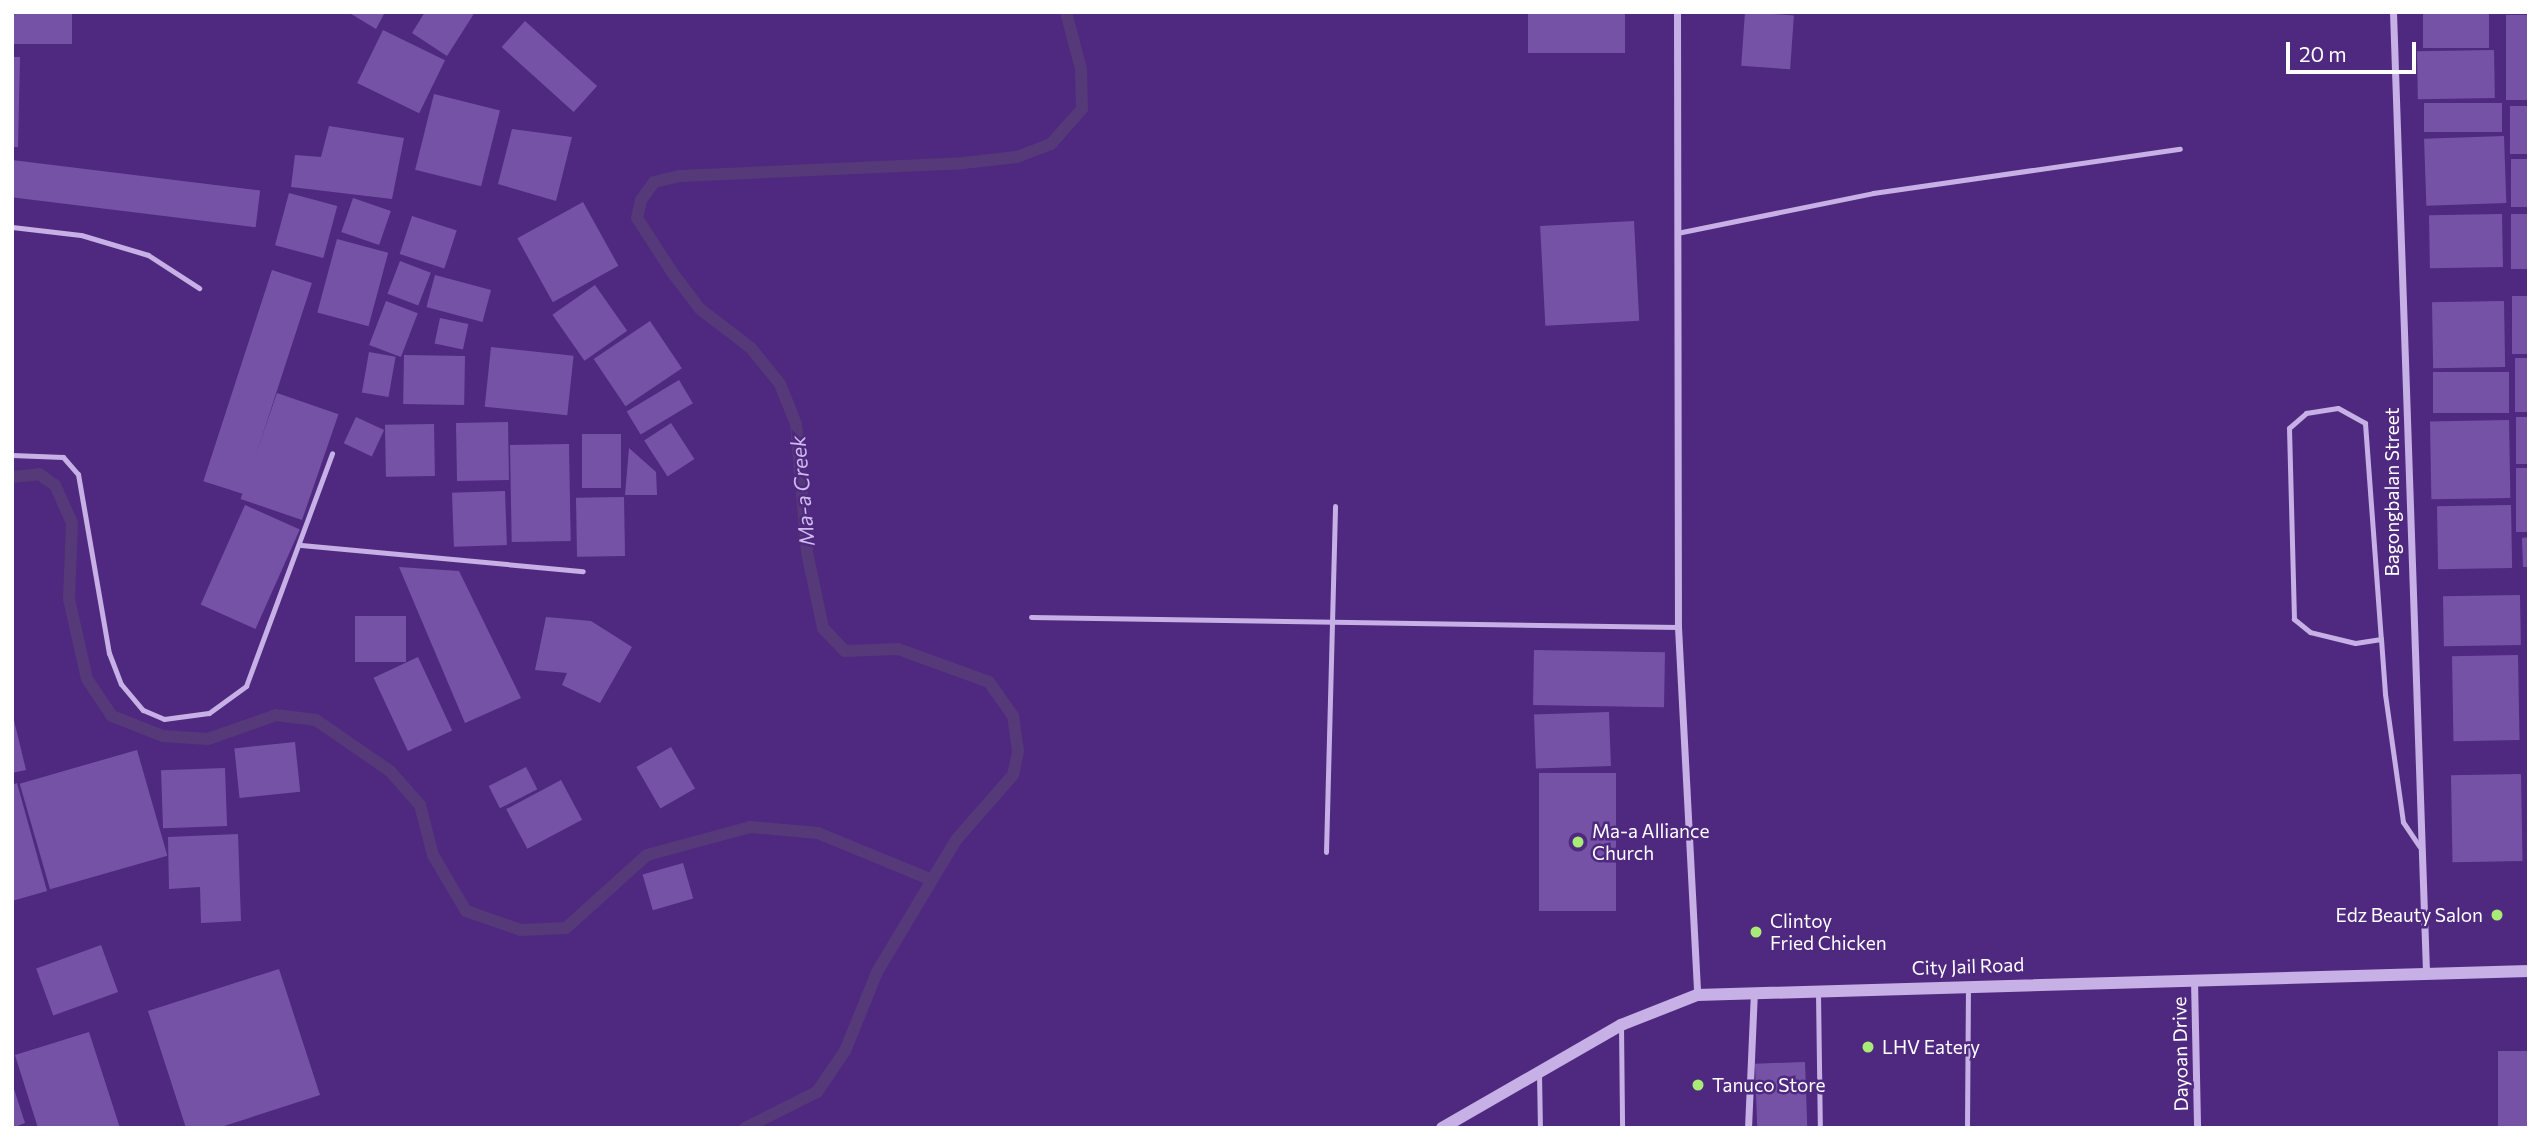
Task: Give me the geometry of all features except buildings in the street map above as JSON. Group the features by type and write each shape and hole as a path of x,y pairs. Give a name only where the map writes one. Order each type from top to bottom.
{"street":[{"path":"1676,12 1678,627 1697,995"},
{"name":"Bagongbalan Street","path":"2393,12 2419,846 2426,972"},
{"name":"City Jail Road","path":"1448,1126 1539,1070 1621,1025 1697,995 1754,991 2529,971"},
{"name":"Dayoan Drive","path":"2194,979 2197,1128"},
{"path":"1748,1128 1754,991"}],"lane":[{"path":"1677,233 1873,194 2180,149"},
{"path":"12,227 81,235 148,254 199,288"},
{"path":"2381,639 2355,643 2310,632 2294,619 2289,428 2306,412 2338,408 2365,423 2381,639 2403,822 2419,846"},
{"path":"12,455 63,457 78,474 109,653 121,684 143,710 164,719 209,713 246,686 301,545 332,453"},
{"path":"1326,852 1335,506"},
{"path":"301,545 583,571"},
{"path":"1031,617 1678,627"},
{"path":"1967,1128 1968,985"},
{"path":"1818,990 1820,1128"},
{"path":"1621,1025 1622,1128"},
{"path":"1539,1070 1540,1128"}],"waterway":[{"name":"Ma-a Creek","path":"745,1128 817,1092 845,1051 877,972 956,840 1013,775 1018,751 1013,716 989,682 898,649 845,651 823,628 807,552 796,424 780,384 751,348 700,309 672,272 637,218 641,200 654,182 681,176 963,163 1017,157 1051,144 1082,109 1081,69 1066,12"},
{"path":"12,477 39,474 55,485 72,523 69,599 87,679 112,716 163,736 208,739 276,715 316,720 390,771 420,805 433,855 466,911 521,930 566,928 647,855 750,827 818,833 932,880"}],"place":[{"name":"Ma-a Alliance Church","path":"1578,842"},
{"name":"Edz Beauty Salon","path":"2497,915"},
{"name":"Clintoy Fried Chicken","path":"1756,932"},
{"name":"LHV Eatery","path":"1868,1047"},
{"name":"Tanuco Store","path":"1698,1085"}]}
